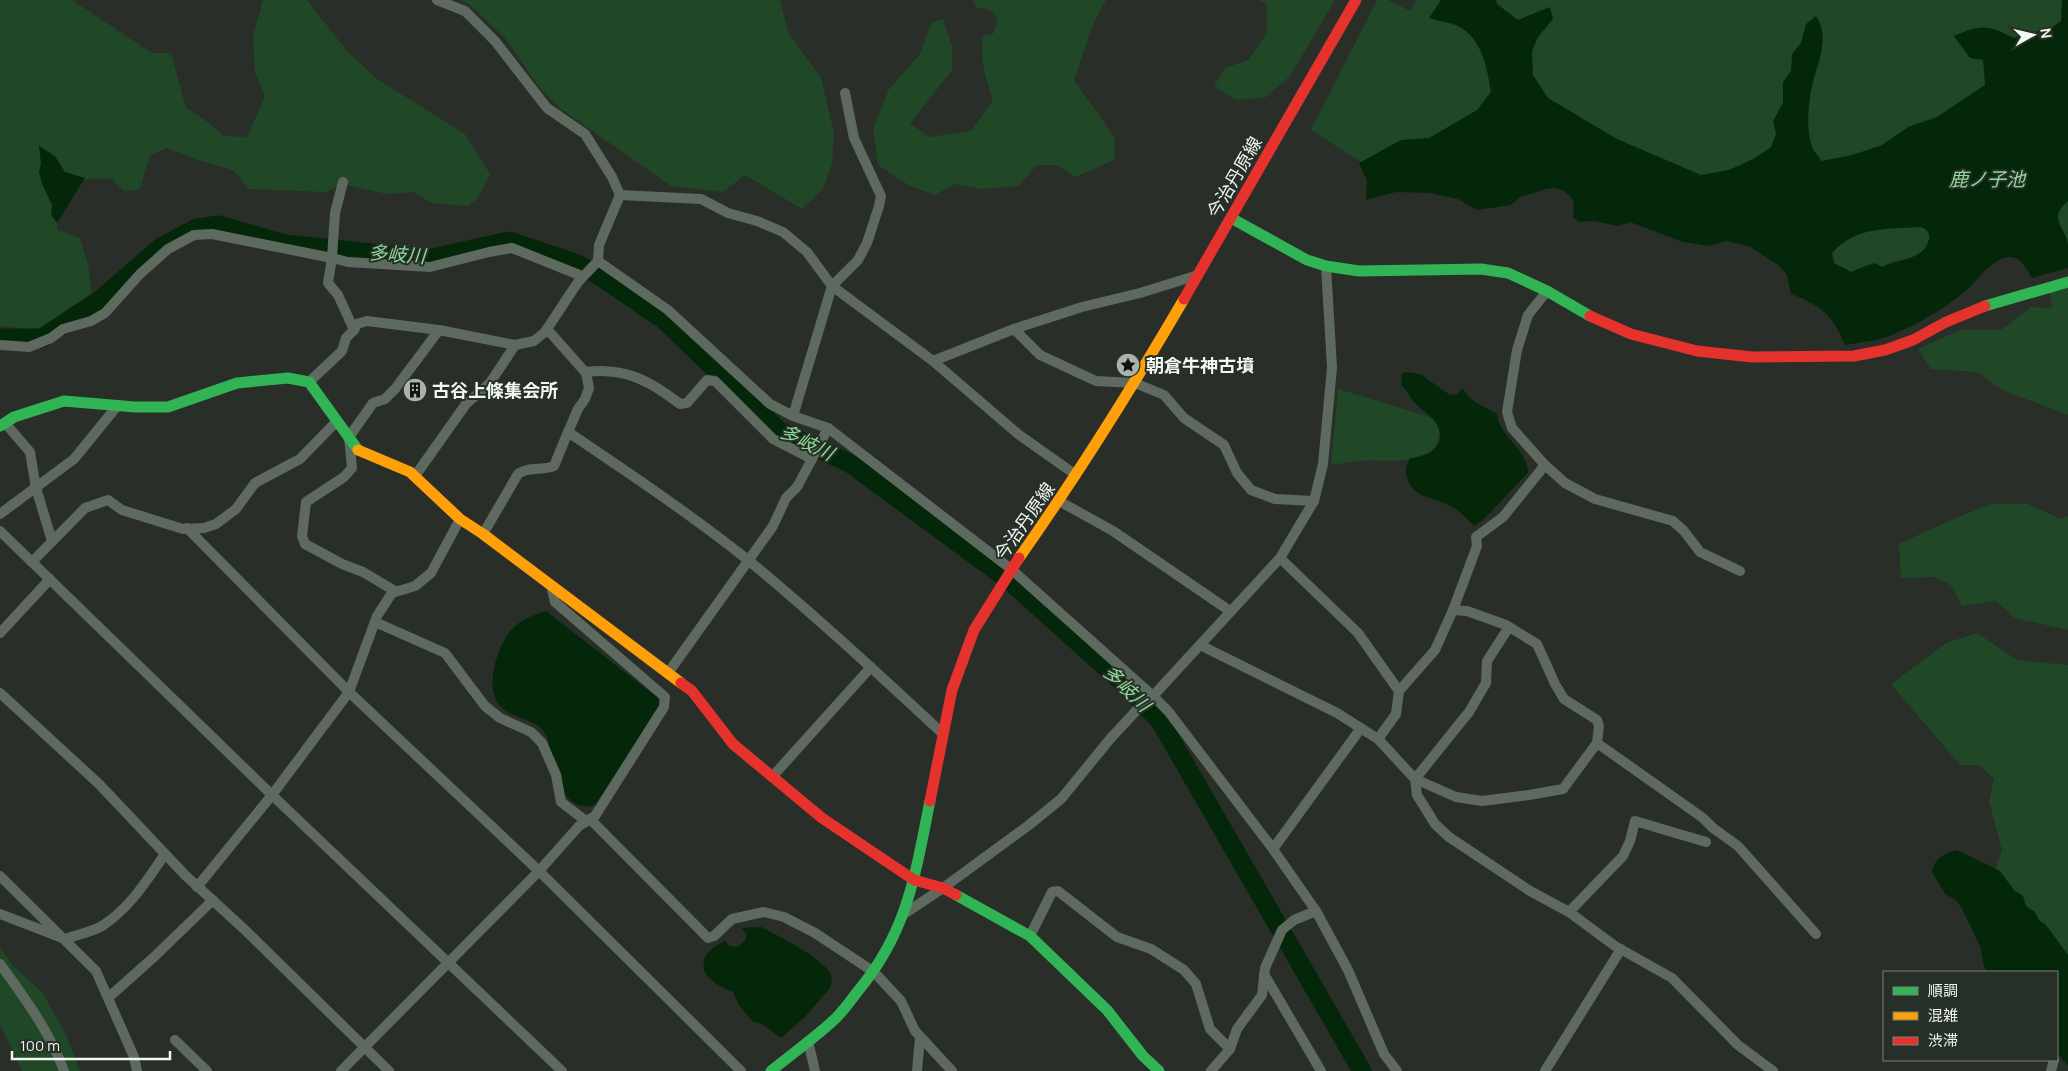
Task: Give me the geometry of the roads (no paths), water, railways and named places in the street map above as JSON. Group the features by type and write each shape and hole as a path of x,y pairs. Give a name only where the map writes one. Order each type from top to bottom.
{"street":[{"path":"309,382 342,351 346,338 357,324 367,321 439,330 515,345 534,341 547,329 582,276 596,263 599,246 620,195 612,177 586,134 547,108 495,41 464,11 437,0"},
{"name":"今治丹原線","path":"771,1071 837,1018 874,972 890,945 904,914 914,880 952,690 974,630 1011,569 1059,501 1135,384 1356,0"},
{"path":"793,416 832,286 858,260 867,243 879,206 880,196 854,138 845,92"},
{"path":"343,182 335,213 328,283 338,295 354,330"},
{"path":"620,195 701,198 728,213 757,221 783,232 807,252 832,286 933,361 1018,434 1076,475"},
{"path":"1231,218 1307,260 1326,266 1359,271 1481,269 1508,273 1547,291 1590,316 1623,330 1697,351 1752,357 1854,356 1885,350 1913,340 1946,322 1986,306 2068,282"},
{"path":"0,345 29,347 51,338 63,329 77,327 98,317 105,313 140,274 168,249 194,235 221,235 348,262 430,267 512,248 582,276"},
{"path":"596,263 668,310 770,404 793,416 828,428 1011,569 1168,711 1274,849 1316,911 1348,970 1384,1054 1397,1071"},
{"path":"904,914 944,888 1061,799 1110,738 1146,699 1153,696 1280,558 1314,502 1323,464 1332,368 1326,266"},
{"path":"933,361 1014,329 1082,307 1140,293 1199,275"},
{"path":"1547,291 1528,315 1517,350 1507,412 1512,428 1545,465 1566,483 1594,499 1673,521 1700,552 1740,571"},
{"path":"483,534 518,474 524,470 547,469 554,466 589,388 586,372 547,329"},
{"path":"1014,329 1040,356 1096,381 1135,384 1164,395 1184,418 1224,445 1237,472 1251,490 1275,499 1314,502"},
{"path":"395,591 363,572 320,553 306,544 302,536 306,502 344,478 352,468 349,436 373,404 385,399 395,389 439,330"},
{"path":"415,476 466,404 490,383 515,345"},
{"path":"586,372 601,370 643,379 658,387 680,404 687,403 707,380 715,382 773,439 812,459"},
{"path":"52,541 36,488 30,452 3,425 14,417 64,401 168,407 237,383 288,378 309,382 358,451 410,472 460,519 483,534 692,691 733,744 822,818 914,880 944,888 1030,936 1107,1010 1143,1056 1159,1071"},
{"path":"0,514 74,459 118,405"},
{"path":"32,562 85,508 108,500 122,510 187,528 204,528 216,524 236,508 255,483 300,459 337,420"},
{"path":"668,673 773,526 786,498 797,487 828,428"},
{"path":"568,432 661,494 748,560 871,666 943,734"},
{"path":"1378,740 1396,714 1399,691 1435,650 1453,610 1477,546 1476,537 1503,517 1545,465"},
{"path":"1059,501 1113,531 1230,611"},
{"path":"197,886 272,795 349,692 375,622 392,593 416,586 430,573 460,519"},
{"path":"187,528 349,692 538,871 741,1071"},
{"path":"0,531 272,795 562,1071"},
{"path":"1280,558 1358,632 1399,691"},
{"path":"0,633 50,579"},
{"path":"341,1071 538,871 578,826 595,816 664,707 665,697 555,602 551,585"},
{"path":"1200,645 1301,694 1361,728 1378,740 1415,779 1456,796 1482,800 1530,796 1563,789 1597,743 1599,726 1597,720 1564,699 1537,644 1509,627 1467,611 1453,610"},
{"path":"375,622 445,653 485,706 500,718 531,732 542,743 556,775 561,802 588,820 708,938 714,936 732,918 764,912 784,917 815,933 874,972 901,1001 915,1031 952,1071"},
{"path":"1509,627 1487,661 1486,683 1469,712 1415,779 1417,794 1435,824 1448,837 1530,891 1569,912 1621,949 1672,978 1738,1045 1773,1071"},
{"path":"772,776 871,666"},
{"path":"0,693 99,784 197,886 214,900 388,1071"},
{"path":"1274,849 1361,728"},
{"path":"1597,743 1704,818 1713,828 1738,846 1816,934"},
{"path":"1569,912 1623,856 1630,841 1635,821 1706,842"},
{"path":"0,914 66,939 101,926 117,914 136,897 165,854"},
{"path":"0,876 66,939 96,971 134,1056 137,1071"},
{"path":"1030,936 1052,892 1058,891 1117,937 1151,949 1184,970 1196,984 1210,1029 1230,1049"},
{"path":"108,997 154,957 214,900"},
{"path":"1211,1071 1230,1049 1237,1029 1262,995 1264,974 1282,930 1294,920 1316,911"},
{"path":"1545,1071 1621,949"},
{"path":"0,964 22,995 57,1053 64,1071"},
{"path":"1264,974 1321,1071"},
{"path":"917,1071 920,1036"},
{"path":"174,1040 208,1071"},
{"path":"808,1041 815,1071"}],"water":[{"name":"鹿ノ子池","path":"1441,0 1496,0 1497,4 1518,20 1550,7 1553,19 1538,37 1532,51 1533,75 1548,98 1617,139 1701,175 1729,170 1755,158 1771,147 1776,134 1773,121 1783,103 1783,82 1791,71 1792,54 1801,43 1806,24 1816,16 1821,25 1823,44 1811,91 1808,128 1813,149 1822,161 1852,155 1882,145 1908,127 1937,117 1985,85 1983,60 1970,58 1954,36 1978,28 1991,28 2014,38 2027,32 2047,31 2061,21 2062,0 2068,0 2068,201 2062,207 2058,218 2068,244 2068,268 2032,278 2018,259 2014,257 2004,258 1993,264 1954,300 1922,321 1887,337 1845,345 1825,312 1791,294 1787,275 1778,265 1749,246 1725,241 1709,246 1683,242 1630,222 1618,226 1594,221 1579,222 1573,217 1574,203 1570,196 1564,191 1555,188 1520,197 1511,205 1477,210 1458,199 1430,193 1396,192 1366,200 1367,181 1359,163 1401,140 1429,138 1477,110 1491,92 1482,54 1472,37 1456,25 1429,18","holes":["1923,228 1929,235 1926,246 1917,255 1910,258 1882,267 1875,263 1851,272 1834,263 1832,253 1841,244 1862,233 1884,229"]},
{"path":"39,146 55,156 65,172 85,178 57,223 51,215 52,205 42,184 39,171 41,164"},
{"path":"1406,372 1420,374 1450,395 1457,394 1463,388 1469,397 1497,414 1503,430 1519,450 1527,464 1528,473 1483,520 1474,526 1457,510 1424,496 1410,484 1406,469 1410,458 1423,456 1434,450 1440,440 1440,433 1436,423 1414,402 1402,386 1401,374"},
{"path":"546,611 658,698 659,706 595,805 591,806 578,805 565,794 561,772 543,731 538,726 505,711 495,698 493,689 494,668 505,638 510,631 527,618"},
{"path":"1957,850 2000,871 2014,890 2023,896 2026,906 2035,912 2039,920 2046,925 2068,955 2068,1066 2058,1054 2058,971 1986,971 1980,946 1962,909 1956,900 1945,894 1932,872 1935,863 1940,857"},
{"path":"761,927 818,960 830,973 831,977 830,988 805,1017 781,1038 762,1024 753,1022 739,1005 733,992 710,979 704,968 706,955 712,949 725,940 729,946 737,947 744,942 747,936 742,928"}],"waterway":[{"name":"多岐川","path":"0,338 42,338 101,299 161,247 197,228 219,225 285,244 427,259 509,241 578,264 598,275 664,320 778,430 851,464 1010,581 1131,690 1160,721 1362,1071"}],"place":[{"name":"朝倉牛神古墳","path":"1128,365"},
{"name":"古谷上條集会所","path":"415,390"}]}
